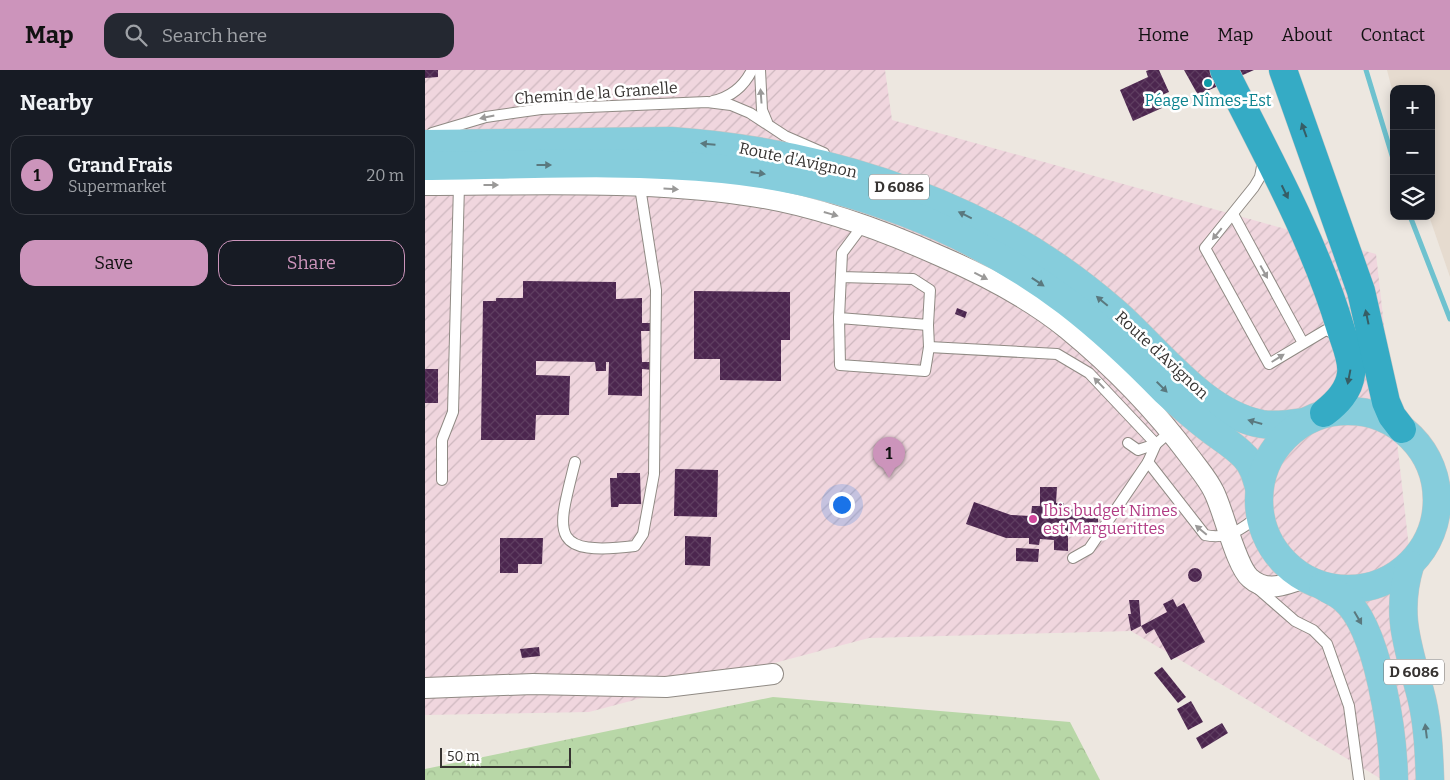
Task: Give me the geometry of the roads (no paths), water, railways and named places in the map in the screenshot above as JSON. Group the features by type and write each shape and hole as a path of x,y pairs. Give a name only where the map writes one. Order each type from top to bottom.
{"highway":[{"path":"1224,70 1313,253 1333,301 1347,348 1351,364 1348,384 1341,398 1314,418"},
{"path":"1283,70 1361,291 1386,402 1392,416 1402,429"}],"main road":[{"name":"Route d'Avignon","path":"425,144 671,141 780,154 884,181 941,203 983,223 1023,245 1068,275 1127,322 1201,394 1219,406 1261,424 1280,425 1314,418"},
{"name":"Route d'Avignon","path":"425,166 657,165 723,169 762,174 822,186 896,210 979,246 1065,301 1110,337 1184,409 1245,457 1256,474 1259,487"},
{"path":"1356,411 1388,420 1402,429 1420,447 1432,470 1437,495 1435,521 1426,545 1410,565 1391,579 1369,587 1346,590 1313,582 1281,560 1267,539 1259,515 1259,487 1264,467 1273,449 1287,434 1314,418 1356,411"},
{"name":"D 6086","path":"1410,565 1403,601 1403,630 1422,702 1431,780"},
{"name":"D 6086","path":"1313,582 1344,598 1358,619 1369,643 1384,694 1393,758 1394,780"}],"street":[{"path":"425,186 640,187 746,195 811,208 863,225 955,262 1043,312 1066,328 1121,378 1163,438 1213,490 1245,573 1257,583 1270,587 1313,582"},
{"path":"425,688 533,684 666,687 773,674"}],"lane":[{"path":"707,102 731,95 741,86 752,70"},
{"path":"760,70 762,110 767,122"},
{"name":"Chemin de la Granelle","path":"425,135 486,117 541,109 707,102 731,105 767,122 785,136 884,181"},
{"path":"1263,147 1263,169 1260,177 1205,248 1269,364 1303,343 1330,330 1347,348"},
{"path":"442,480 442,440 453,412 459,185"},
{"path":"575,462 563,513 562,530 568,540 577,546 601,550 635,546 643,534 654,474 656,290 640,187"},
{"path":"1233,214 1303,343"},
{"path":"841,277 913,279 930,290 929,347 925,371 840,365 839,318 842,253 863,225"},
{"path":"839,318 928,325"},
{"path":"929,347 1057,354 1089,373 1163,438"},
{"path":"1128,443 1138,450 1163,438"},
{"path":"1073,558 1089,549 1163,438"},
{"path":"1148,462 1199,531 1213,537 1231,534 1242,529 1259,515"},
{"path":"1245,573 1264,595 1295,621 1313,630 1327,644 1349,706 1359,780"}],"waterway":[{"path":"1366,70 1390,149"},
{"path":"1412,220 1450,319"}],"place":[{"name":"Péage Nîmes-Est","path":"1208,83"},
{"name":"Grand Frais","path":"889,478"},
{"name":"Ibis budget Nimes est Marguerittes","path":"1033,519"}]}
